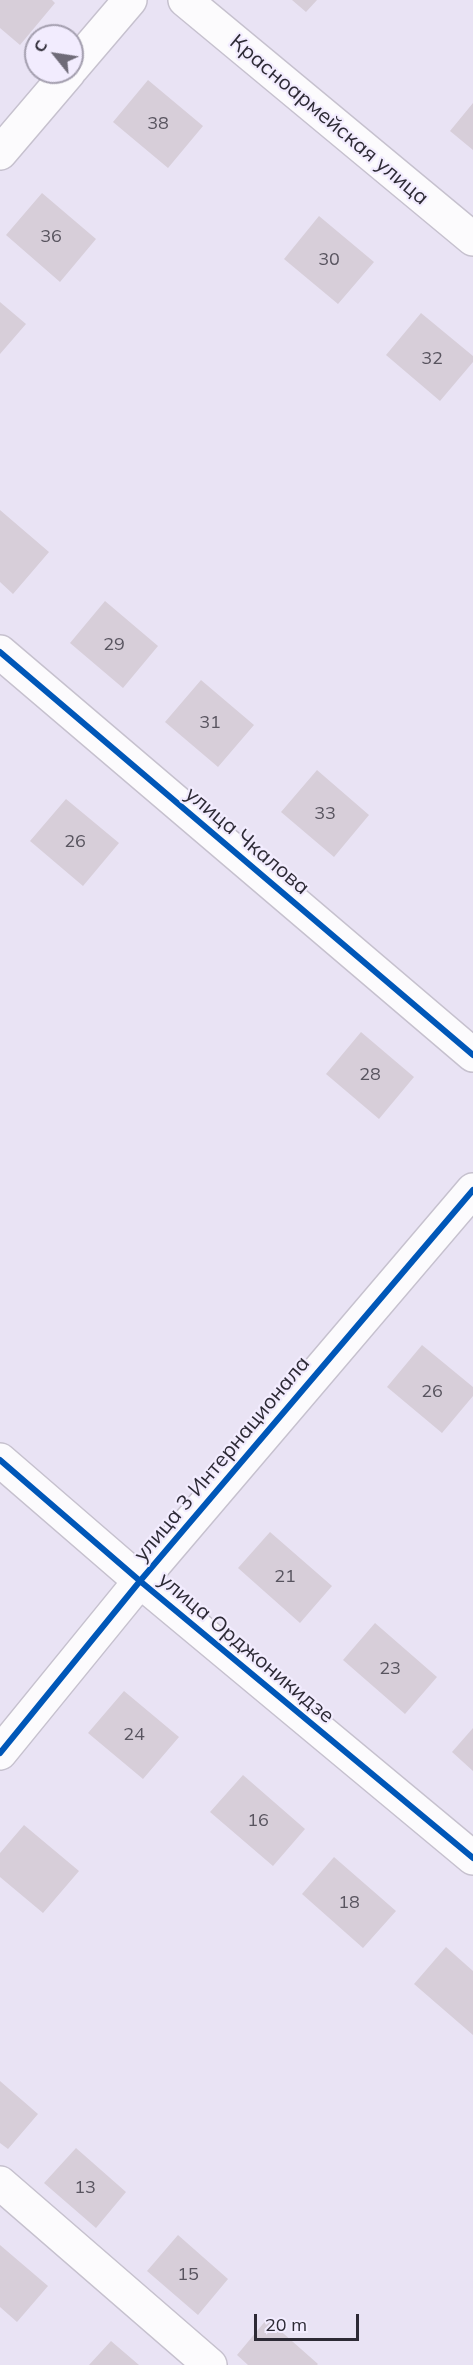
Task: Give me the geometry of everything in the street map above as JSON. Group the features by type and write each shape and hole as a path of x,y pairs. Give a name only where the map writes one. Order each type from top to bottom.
{"street":[{"path":"84,54 130,0"},
{"name":"Красноармейская улица","path":"185,0 473,239"},
{"path":"0,153 59,84"},
{"name":"улица Чкалова","path":"0,652 473,1055"},
{"name":"улица 3 Интернационала","path":"0,1753 140,1581 473,1190"},
{"name":"улица Орджоникидзе","path":"0,1460 140,1581 473,1858"},
{"path":"0,2183 210,2365"}],"building":[{"path":"0,0 52,0 55,3 38,24 24,24 24,40 20,45 0,28"},
{"path":"292,0 317,0 306,12"},
{"path":"148,80 203,126 168,168 113,122"},
{"path":"473,103 473,150 450,131"},
{"path":"42,193 96,239 60,282 6,235"},
{"path":"319,216 374,262 338,304 284,259"},
{"path":"0,302 26,324 0,354"},
{"path":"421,313 473,356 473,362 440,401 386,355"},
{"path":"0,510 49,552 13,594 0,582"},
{"path":"105,601 158,646 123,688 70,643"},
{"path":"201,680 254,725 218,767 165,722"},
{"path":"317,770 369,815 334,857 281,812"},
{"path":"66,799 119,843 83,886 30,841"},
{"path":"361,1032 414,1077 379,1119 326,1074"},
{"path":"422,1345 473,1387 473,1396 442,1433 387,1387"},
{"path":"270,1532 332,1586 300,1623 238,1568"},
{"path":"375,1623 437,1677 405,1714 343,1660"},
{"path":"124,1691 179,1737 143,1779 88,1733"},
{"path":"473,1728 473,1771 452,1752"},
{"path":"243,1775 305,1829 273,1866 210,1812"},
{"path":"24,1825 79,1871 43,1913 0,1877 0,1853"},
{"path":"334,1857 396,1911 363,1948 302,1894"},
{"path":"446,1947 473,1971 473,2035 414,1984"},
{"path":"0,2081 38,2114 8,2149 0,2143"},
{"path":"76,2148 126,2192 96,2228 44,2183"},
{"path":"178,2235 228,2279 198,2315 147,2271"},
{"path":"0,2245 48,2286 17,2322 0,2307"},
{"path":"267,2319 318,2364 248,2365 237,2355"},
{"path":"111,2341 139,2365 89,2365"}],"cycle path":[{"path":"0,652 473,1055"},
{"path":"0,1753 140,1581 473,1190"},
{"path":"0,1460 140,1581 473,1858"}]}
